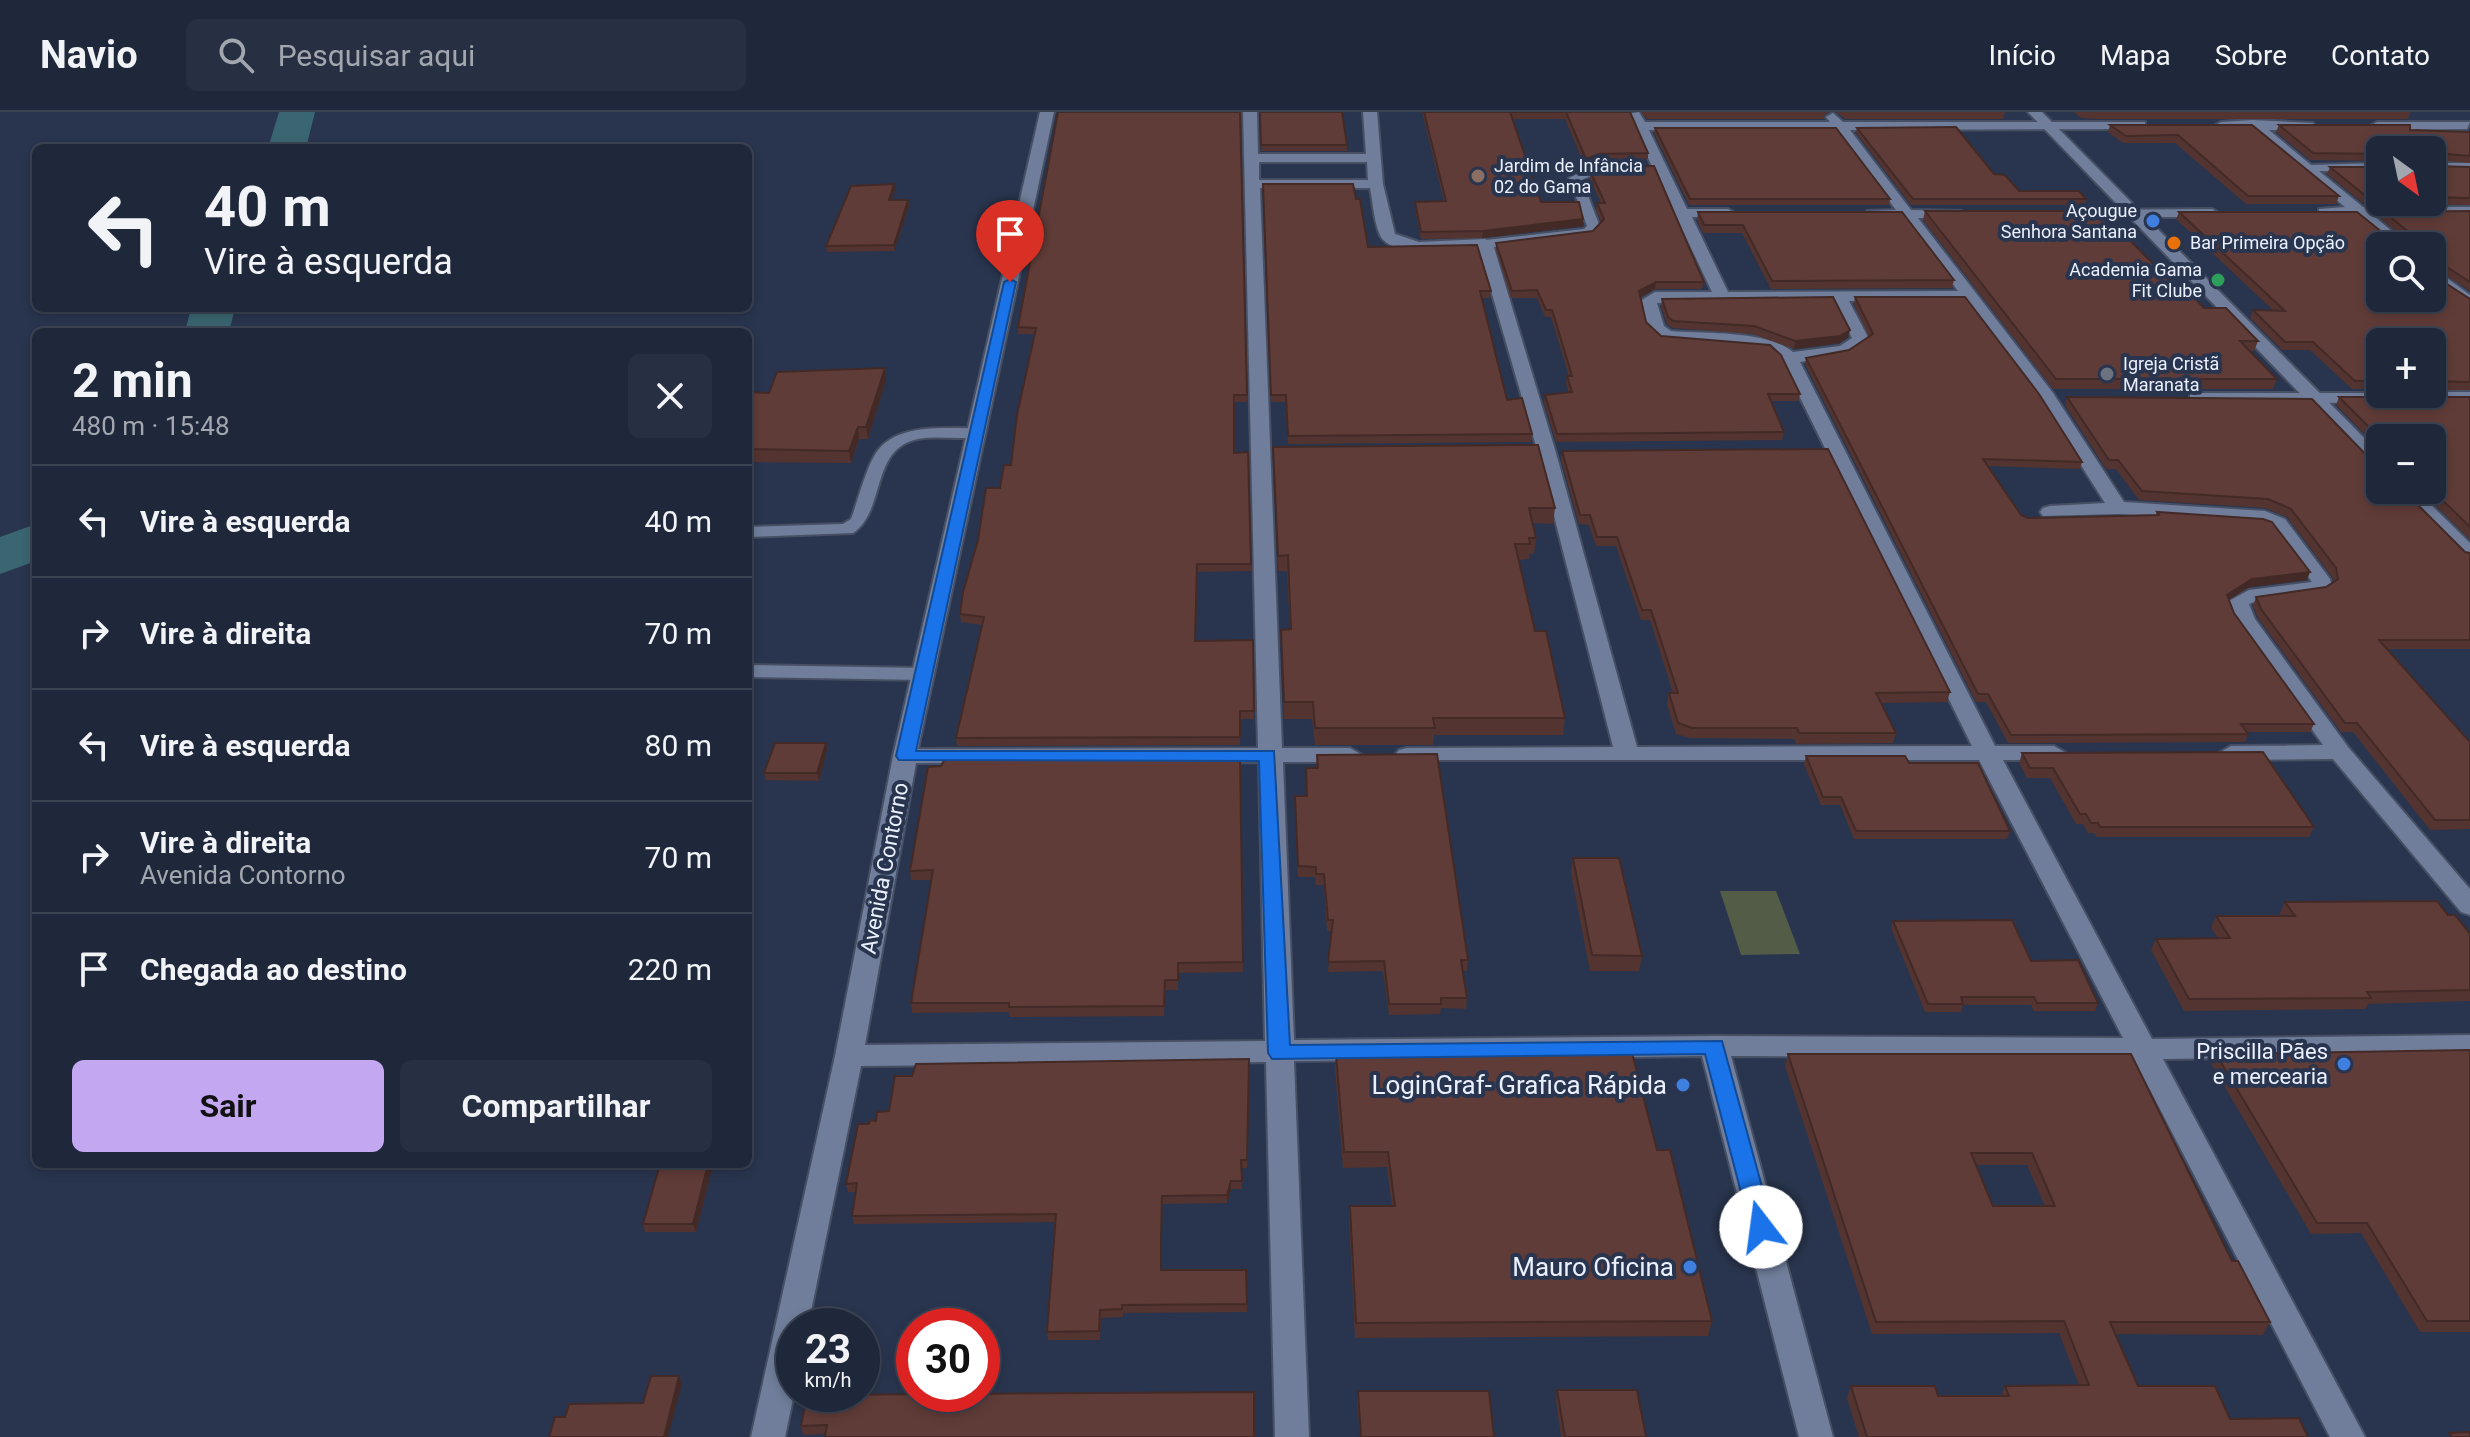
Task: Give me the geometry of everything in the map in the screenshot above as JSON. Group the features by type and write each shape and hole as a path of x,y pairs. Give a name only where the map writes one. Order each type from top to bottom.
{"street":[{"name":"Avenida Contorno","path":"768,1437 849,1056 905,756 1047,112"},
{"path":"1250,112 1267,453 1268,755 1292,1437"},
{"path":"1370,112 1376,184 1388,236 1393,243 1410,246 1485,244 1547,453 1627,755"},
{"path":"2035,112 2138,214 2366,451"},
{"path":"2239,112 2384,232"},
{"path":"2447,112 2468,126"},
{"path":"1723,298 1636,119 2152,125"},
{"path":"1834,119 1970,296 2055,397 2118,508"},
{"path":"2211,126 2316,126"},
{"path":"2361,126 2468,126"},
{"path":"1253,158 1373,158"},
{"path":"2306,167 2366,167"},
{"path":"2446,167 2470,167"},
{"path":"1254,184 1376,184"},
{"path":"2312,212 2470,211"},
{"path":"1680,213 1741,213"},
{"path":"2061,214 2233,213"},
{"path":"1862,214 1969,214"},
{"path":"2446,283 2470,303"},
{"path":"1970,296 1655,297 1648,301 1656,328 1666,336 1764,344 1775,346 1789,358 1824,450 2348,1437"},
{"path":"1789,358 1845,350 1861,339 1839,297"},
{"path":"2172,398 2470,397"},
{"path":"2419,504 2470,555"},
{"path":"2050,512 2118,508 2252,514 2278,523 2323,583 2322,587 2249,596 2238,602 2244,619 2340,752 2470,906"},
{"path":"2202,753 2340,752"},
{"path":"905,756 2079,753"},
{"path":"849,1056 1714,1046 2144,1049 2470,1045"},
{"path":"1714,1046 1816,1437"}],"lane":[{"path":"1485,244 1588,232 1594,227 1575,178 1598,168 1657,166"},
{"path":"752,532 847,529 858,522 885,452 900,440 924,434 976,433"},
{"path":"752,671 923,674"}],"green space":[{"path":"1720,891 1776,891 1800,954 1741,955"}],"building":[{"path":"1058,112 1240,112 1247,395 1234,395 1234,453 1248,452 1251,564 1197,564 1195,641 1253,640 1254,711 1240,711 1240,737 956,738 984,617 960,614 963,592 978,540 986,488 1000,488 1004,465 1011,465 1017,415 1036,328 1018,327"},
{"path":"1260,112 1342,112 1347,145 1261,145"},
{"name":"Jardim de Infância 02 do Gama","path":"1424,112 1510,112 1541,202 1579,202 1583,219 1483,231 1421,232 1415,202 1446,201"},
{"path":"1566,112 1630,112 1648,153 1599,154 1586,159"},
{"path":"2110,125 2252,125 2339,196 2248,196 2178,135 2126,136"},
{"path":"2279,125 2410,125 2410,130 2470,132 2470,156 2446,154 2446,136 2366,136 2366,154 2313,153"},
{"path":"1956,127 1994,174 2005,175 2019,191 2079,191 2086,199 1913,199 1857,128"},
{"path":"1655,128 1836,128 1890,199 1690,199"},
{"path":"1654,166 1704,282 1656,282 1639,291 1646,322 1661,336 1770,345 1781,355 1800,394 1768,394 1784,432 1557,434 1545,395 1572,392 1567,376 1572,376 1552,310 1546,310 1537,290 1512,291 1496,243 1593,231 1604,219 1597,203 1605,203 1591,173 1602,167"},
{"path":"2446,166 2470,167 2470,198 2446,197"},
{"path":"2330,167 2366,167 2366,196"},
{"path":"894,184 889,200 908,200 894,245 826,246 851,186"},
{"path":"1263,184 1353,184 1356,199 1360,199 1368,247 1477,245 1491,291 1480,291 1507,400 1522,398 1532,434 1288,436 1286,395 1271,395"},
{"path":"1925,211 2101,211 2182,293 2190,293 2204,308 2226,308 2258,341 2240,341 2277,379 2056,379"},
{"path":"2446,211 2470,211 2470,282 2446,266 2446,232 2409,232 2389,216 2446,216"},
{"path":"1698,212 1902,212 1954,280 1772,281 1743,225 1704,225"},
{"path":"2179,212 2357,212 2382,232 2366,232 2366,312 2446,312 2446,283 2470,299 2470,382 2446,381 2446,328 2366,328 2366,381 2355,381 2313,342 2285,342 2253,310 2285,311"},
{"path":"1833,297 1850,330 1840,336 1795,341 1754,326 1673,321 1668,317 1662,299"},
{"path":"1855,297 1965,297 2039,394 2082,462 1983,459 2021,515 2028,518 2159,515 2157,512 2272,522 2310,572 2252,579 2227,595 2234,613 2314,724 2241,724 2248,734 2011,735 1988,694 1978,694 1806,358 1849,350 1873,334"},
{"path":"885,368 866,427 858,427 849,451 752,449 752,392 769,393 777,372"},
{"path":"2067,397 2312,399 2366,455 2366,504 2417,504 2465,552 2470,553 2470,640 2379,640 2470,740 2470,820 2435,820 2357,723 2345,723 2261,609 2256,597 2326,587 2338,579 2336,568 2291,509 2268,499 2142,491 2118,460 2109,460"},
{"path":"2339,397 2366,397 2366,408 2446,408 2446,397 2470,397 2470,527 2446,504 2446,424 2366,424"},
{"path":"1538,445 1555,508 1529,508 1536,538 1529,538 1530,544 1515,544 1535,631 1546,631 1565,718 1433,718 1435,728 1315,728 1313,702 1284,702 1281,630 1291,629 1288,555 1278,556 1273,447"},
{"path":"1828,449 1950,692 1876,693 1896,733 1799,733 1797,728 1692,728 1678,723 1669,693 1678,693 1651,610 1642,610 1617,537 1597,537 1590,515 1580,515 1562,451"},
{"path":"775,743 826,743 817,773 764,773"},
{"path":"2263,752 2314,827 2100,827 2098,823 2091,823 2086,814 2080,814 2053,768 2030,768 2022,753"},
{"path":"1437,754 1468,960 1461,960 1467,998 1441,998 1441,1004 1389,1004 1384,961 1328,962 1333,920 1328,920 1324,874 1316,874 1316,867 1298,866 1295,796 1307,796 1306,768 1318,768 1317,755"},
{"path":"1240,756 1243,962 1178,963 1178,980 1165,980 1164,1006 1009,1007 1009,1003 911,1003 933,870 910,871 928,767 941,766 946,757"},
{"path":"1806,756 1905,756 1909,763 1978,763 2010,831 1856,831 1841,797 1823,797"},
{"path":"1573,858 1619,858 1642,956 1592,955"},
{"path":"2437,901 2448,915 2455,915 2470,934 2470,990 2367,992 2371,998 2189,999 2156,939 2230,938 2216,916 2295,916 2285,902"},
{"path":"2012,920 2031,961 2078,960 2098,1003 2037,1003 2034,997 1961,997 1963,1004 1928,1004 1893,921"},
{"path":"2470,1050 2470,1321 2427,1321 2367,1223 2317,1223 2216,1054"},
{"path":"1632,1053 1657,1150 1670,1150 1712,1321 1356,1323 1350,1206 1395,1206 1388,1152 1344,1152 1336,1054"},
{"path":"1788,1054 2131,1054 2232,1261 2238,1261 2270,1322 2110,1322 2138,1386 2215,1386 2230,1419 2299,1418 2308,1437 1867,1437 1851,1386 1935,1386 1938,1396 2009,1396 2005,1386 2089,1385 2064,1321 1876,1322","holes":["1971,1153 2032,1153 2055,1206 1993,1206"]},
{"path":"1249,1059 1247,1160 1241,1160 1242,1181 1231,1181 1227,1195 1162,1196 1161,1237 1161,1270 1246,1270 1247,1304 1122,1305 1122,1309 1100,1310 1099,1331 1047,1332 1056,1214 852,1216 857,1183 846,1184 858,1124 869,1124 870,1120 876,1121 877,1112 889,1111 895,1076 912,1076 916,1064"},
{"path":"659,1168 707,1168 693,1224 643,1224"},
{"path":"651,1376 679,1376 664,1437 549,1437 555,1417 565,1417 569,1404 643,1403"},
{"path":"1557,1390 1637,1390 1646,1437 1565,1437"},
{"path":"1358,1391 1489,1391 1494,1437 1361,1437"},
{"path":"1254,1392 1254,1437 825,1437 827,1425 801,1426 804,1412 880,1412 880,1395 896,1394 896,1412 1000,1412 1000,1394"},
{"path":"2470,1432 2470,1437 2452,1437 2449,1433"}],"waterway":[{"path":"288,144 297,112"},
{"path":"208,328 212,312"},
{"path":"0,558 32,542"}],"place":[{"name":"Jardim de Infância 02 do Gama","path":"1478,176"},
{"name":"Açougue Senhora Santana","path":"2153,221"},
{"name":"Bar Primeira Opção","path":"2174,243"},
{"name":"Academia Gama Fit Clube","path":"2218,280"},
{"name":"Igreja Cristã Maranata","path":"2107,374"},
{"name":"Priscilla Pães e mercearia","path":"2344,1064"},
{"name":"LoginGraf- Grafica Rápida","path":"1683,1085"},
{"name":"Mauro Oficina","path":"1690,1267"}],"route":[{"path":"1010,282 905,756 1268,755 1279,1053 1714,1046 1761,1227"}]}
